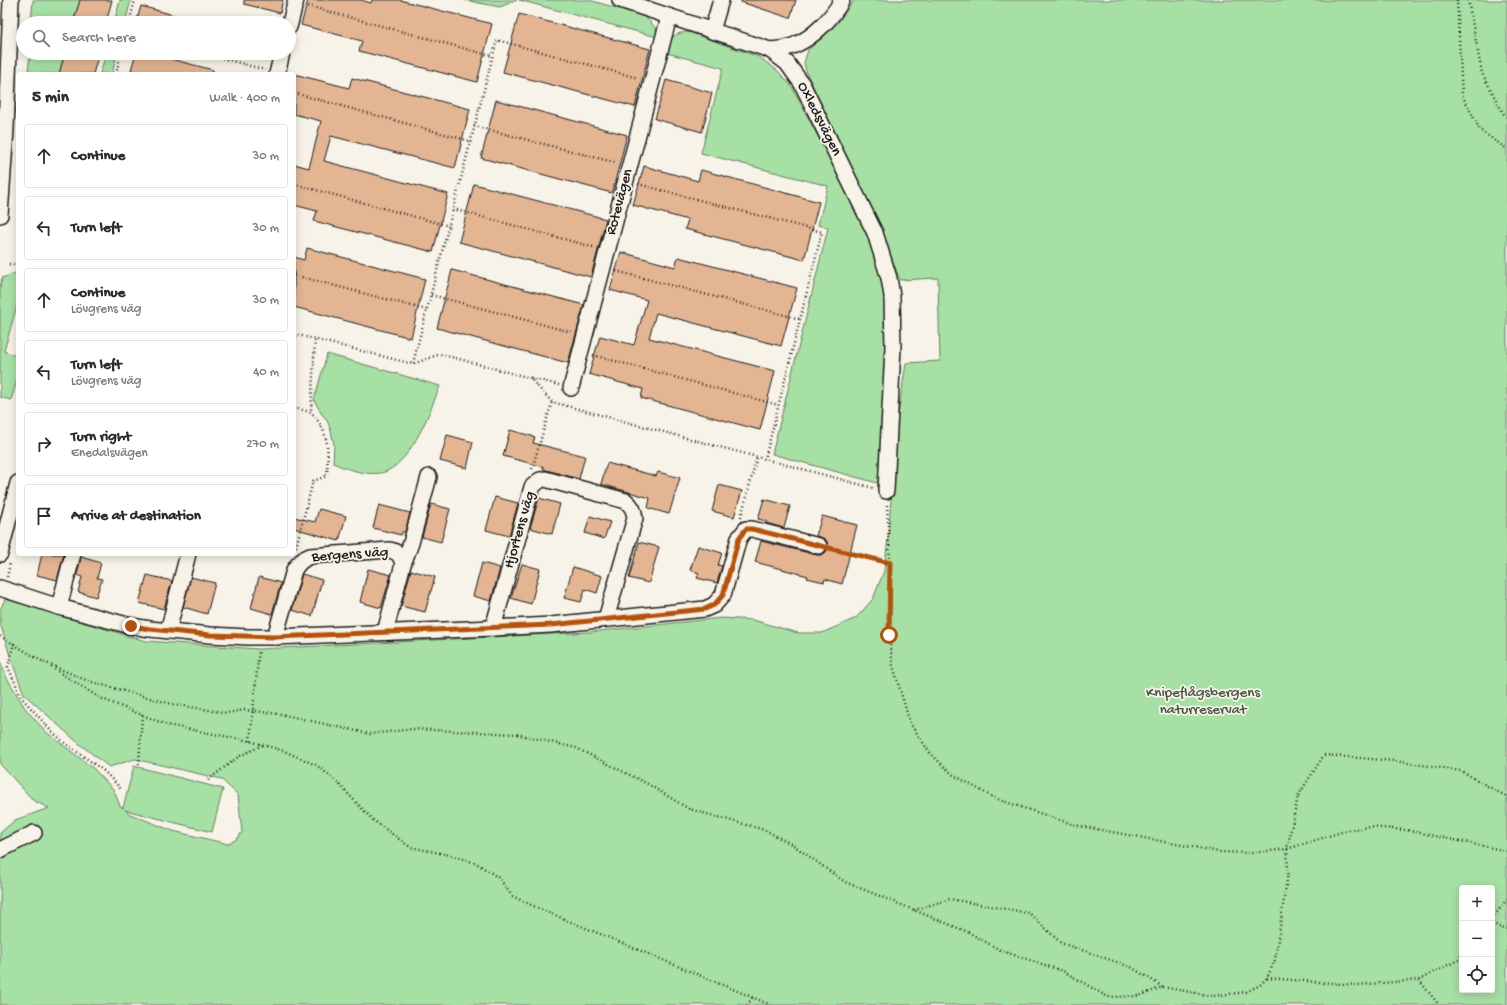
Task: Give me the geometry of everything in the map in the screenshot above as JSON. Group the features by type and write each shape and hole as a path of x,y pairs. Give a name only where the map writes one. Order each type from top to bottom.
{"street":[{"path":"0,215 6,129 11,0"},
{"name":"Oxledsvägen","path":"620,0 770,50 787,63 802,84 875,234 889,278 892,296 893,347 886,491"},
{"path":"712,31 722,0"},
{"path":"770,50 794,46 807,39 828,20 842,0"},
{"path":"292,16 296,1"},
{"name":"Rotevägen","path":"571,388 669,17"},
{"path":"277,72 280,60"},
{"path":"403,564 412,543 429,477"},
{"name":"Hjortens väg","path":"493,628 532,487 535,483 544,479 626,501 631,505 634,511 635,518 606,619"},
{"path":"5,558 16,495"},
{"path":"2,588 59,607 131,626 210,635 268,637 493,628 705,609 719,601 725,590 739,538 746,529 752,529 819,546"},
{"name":"Bergens väg","path":"268,637 294,570 298,563 303,559 310,556 389,550 399,554 403,564 385,632"},
{"path":"59,607 72,556"},
{"path":"168,631 187,556"},
{"path":"0,850 34,833"}],"path":[{"path":"131,16 135,0"},
{"path":"1457,0 1462,94 1480,130 1507,149"},
{"path":"1468,0 1482,73 1503,113 1507,117"},
{"path":"296,1 492,56"},
{"path":"413,364 497,40 652,82"},
{"path":"116,72 119,60"},
{"path":"228,60 270,72"},
{"path":"296,94 470,141"},
{"path":"474,126 630,166"},
{"path":"626,181 822,232 764,458"},
{"path":"296,185 449,226"},
{"path":"453,209 607,251"},
{"path":"9,264 16,265"},
{"path":"603,267 800,319"},
{"path":"296,277 427,310"},
{"path":"431,295 584,336"},
{"path":"296,334 413,364 440,354 571,388"},
{"path":"311,412 315,339"},
{"path":"580,351 778,405"},
{"path":"530,378 552,402 886,491 890,563 889,635 895,673 910,723 930,753 952,774 994,798 1075,825 1219,852 1251,853 1287,849 1348,830 1370,827 1406,830 1507,851"},
{"path":"535,483 532,470 552,402"},
{"path":"296,408 311,412 320,422 327,441 326,476 313,481 296,546"},
{"path":"742,533 740,520 757,457"},
{"path":"819,546 890,563"},
{"path":"296,554 298,563"},
{"path":"2,588 5,558"},
{"path":"0,636 14,643 100,698 167,725 250,741 284,751 316,765 333,778 373,820 410,847 476,862 499,878 512,896 771,1005"},
{"path":"250,741 253,712 268,637"},
{"path":"14,643 8,668 22,698 37,717 52,732 66,744 104,771 121,789"},
{"path":"44,662 88,681 172,704 227,713 245,710 280,714 370,734 412,729 517,734 576,748 646,783 688,809 765,830 793,845 845,882 968,932 1002,951 1063,971 1108,997 1139,996 1163,987"},
{"path":"139,764 142,715"},
{"path":"208,780 238,757 263,745"},
{"path":"914,910 950,899 1029,913 1061,943 1131,967 1163,987 1212,996 1246,992 1260,985 1267,978 1275,960 1288,872 1287,849 1298,796 1324,755 1395,761 1460,771 1507,798"},
{"path":"1495,915 1507,899"},
{"path":"1495,924 1507,929"},
{"path":"1267,978 1356,985 1419,980 1458,960 1460,957"},
{"path":"1419,980 1439,1005"},
{"path":"747,1005 753,997"}],"green space":[{"path":"33,0 80,0 75,16 32,16"},
{"path":"120,0 131,0 127,16 116,16"},
{"path":"464,0 517,0 500,7"},
{"path":"519,0 589,0 644,16 656,28 657,37"},
{"name":"Knipeflågsbergens naturreservat","path":"854,0 1507,0 1507,1005 0,1005 0,833 15,820 49,808 34,801 0,764 0,661 7,678 25,708 46,732 93,768 114,790 120,806 123,808 134,766 223,789 212,832 125,810 130,814 173,831 228,844 237,839 242,832 238,795 221,779 135,759 109,767 77,742 24,694 0,623 0,610 5,599 146,641 259,649 590,632 721,618 753,620 798,633 822,633 856,618 873,599 884,571 897,422 906,363 940,361 938,278 900,280 874,213 807,74 804,63 808,50 837,24"},
{"path":"689,32 759,57 778,71 792,87 848,193 871,241 880,265 884,294 888,362 881,484 772,454 828,228 818,225 828,186 701,153 723,68 667,53 669,44 675,35"},
{"path":"29,60 63,60 60,72 28,72"},
{"path":"104,60 115,60 112,72 101,72"},
{"path":"16,273 16,309 4,351 16,356 16,384 11,400 0,397 0,287 2,278"},
{"path":"327,354 440,386 426,421 413,445 396,465 387,471 374,474 360,472 333,463 334,445 331,431 327,420 321,413 314,400"}],"building":[{"path":"80,0 112,0 108,16 75,16"},
{"path":"244,0 283,0 280,13 244,4"},
{"path":"308,0 361,0 371,3 372,0 400,0 492,24 477,82 359,51 362,41 301,25"},
{"path":"741,0 796,0 790,18 741,2"},
{"path":"141,6 177,16 138,16"},
{"path":"519,14 650,49 635,107 503,72"},
{"path":"63,60 97,60 94,72 60,72"},
{"path":"134,60 175,60 213,70 213,72 138,72 131,70"},
{"path":"296,75 349,88 352,78 470,109 455,168 331,136 324,161 448,194 433,252 314,221 317,211 296,206 296,165 309,168 321,121 296,115"},
{"path":"666,80 712,93 702,132 655,119"},
{"path":"496,100 627,135 612,193 481,158"},
{"path":"644,166 698,181 701,170 819,202 804,260 685,229 688,220 633,205"},
{"path":"474,184 606,219 591,277 459,242"},
{"path":"307,248 425,279 411,338 296,308 296,258 304,260"},
{"path":"621,252 675,267 678,257 797,288 781,346 656,313 649,338 775,371 760,430 641,398 643,389 589,374 600,336 634,345 647,300 610,290"},
{"path":"452,270 584,305 568,363 437,328"},
{"path":"510,430 535,437 533,443 585,456 579,479 543,469 544,467 503,456"},
{"path":"447,435 473,442 467,468 440,461"},
{"path":"607,463 656,476 658,472 680,478 669,514 648,508 650,498 601,484"},
{"path":"719,485 742,491 734,517 712,511"},
{"path":"495,497 518,503 509,536 486,530"},
{"path":"539,498 560,504 552,534 530,528"},
{"path":"764,499 790,506 784,528 758,519"},
{"path":"431,504 450,509 441,542 422,537"},
{"path":"379,505 410,513 405,532 402,532 401,535 373,528"},
{"path":"319,509 346,516 339,541 296,529 296,517 315,522"},
{"path":"590,516 610,522 604,539 585,533"},
{"path":"822,516 857,525 842,584 825,579 824,582 807,578 808,576 755,562 761,541 817,555 825,553 828,549 828,543 825,539 816,536"},
{"path":"639,542 659,547 649,583 629,578"},
{"path":"698,546 722,553 718,565 722,566 717,583 697,578 699,573 690,570"},
{"path":"42,556 63,556 57,580 37,575"},
{"path":"81,557 101,563 97,578 102,579 96,597 78,592 82,577 77,575"},
{"path":"482,563 500,568 491,601 473,596"},
{"path":"522,564 540,569 531,604 511,598"},
{"path":"573,567 602,576 597,593 585,589 581,602 564,598"},
{"path":"368,569 391,575 381,608 360,602"},
{"path":"411,570 435,577 425,612 401,606"},
{"path":"302,574 322,580 312,616 292,610"},
{"path":"147,575 172,581 164,609 139,603"},
{"path":"191,577 215,583 207,614 183,607"},
{"path":"259,577 281,583 272,614 251,608"}],"route":[{"path":"131,626 210,635 275,637 551,625 705,609 714,605 723,595 739,538 746,529 752,529 890,563 889,635"}]}
